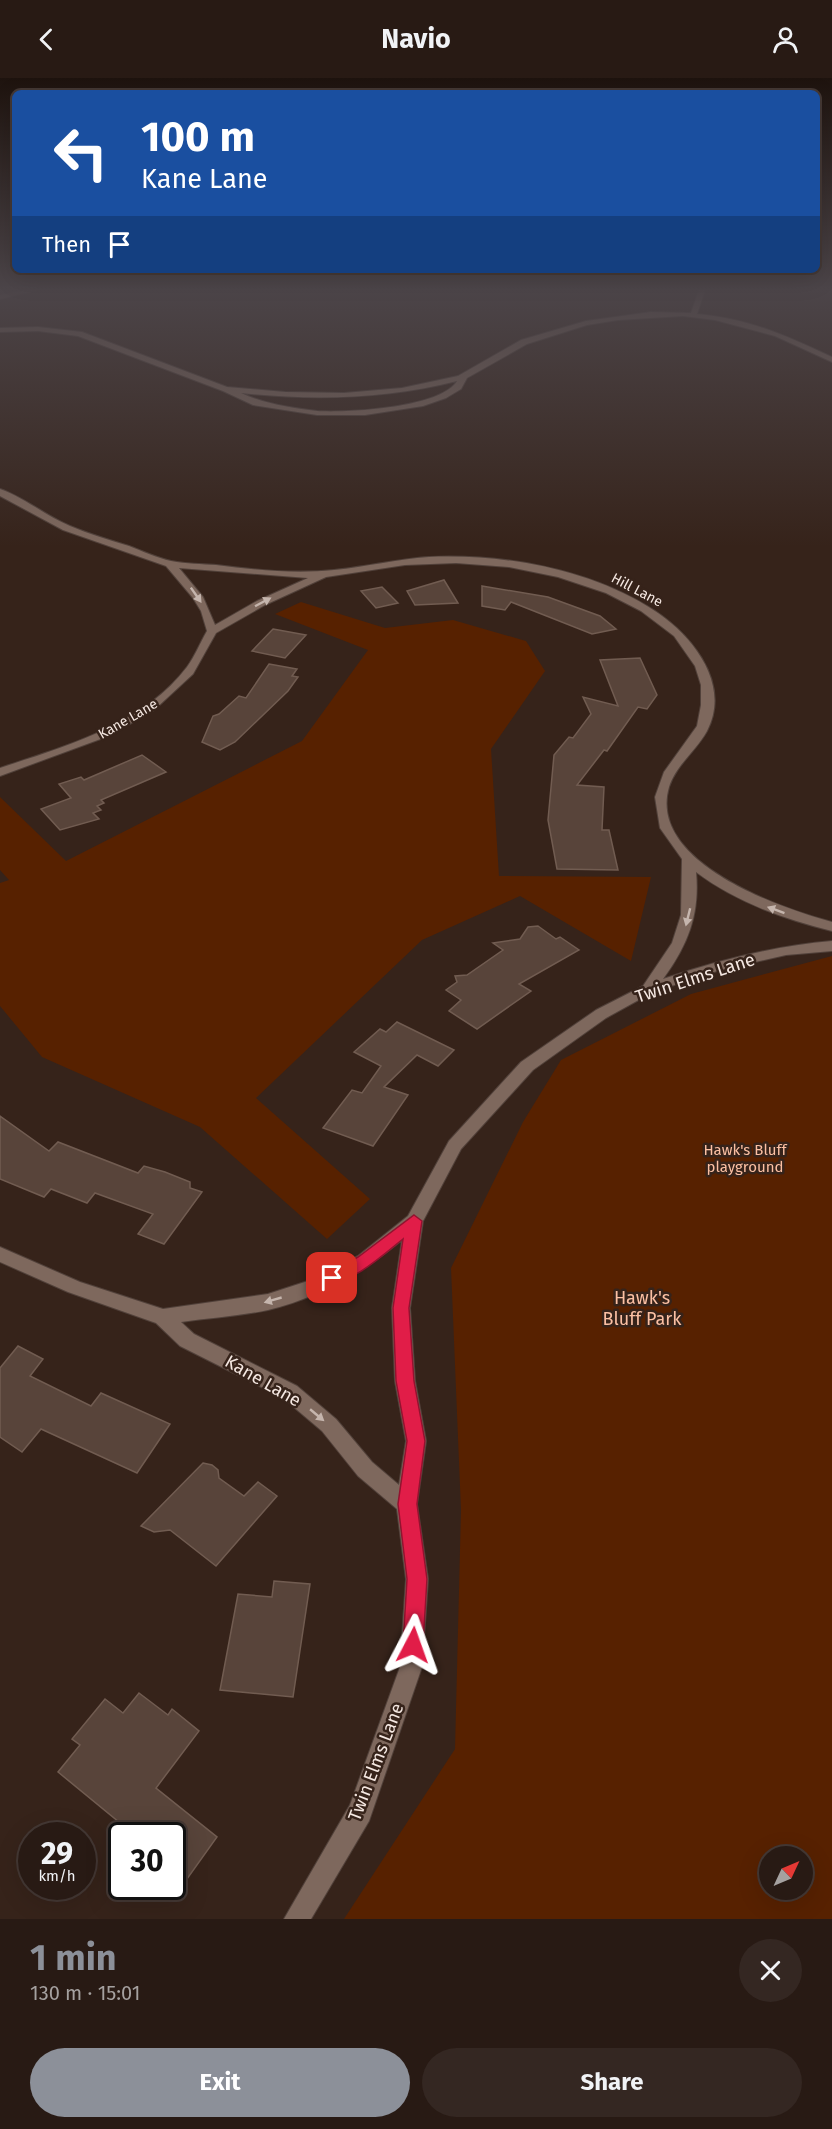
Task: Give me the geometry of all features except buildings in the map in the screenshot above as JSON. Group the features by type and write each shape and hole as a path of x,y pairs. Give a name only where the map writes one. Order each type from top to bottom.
{"street":[{"path":"191,376 226,389 256,404 316,413 365,413 406,408 443,396 458,387 464,377"},
{"path":"226,389 306,397 353,396 407,390 464,377"},
{"path":"0,492 66,528 170,564 241,571 326,574"},
{"name":"Hill Lane","path":"326,574 408,562 458,561 506,565 575,579 610,591 640,606 674,630 692,650 704,671 708,693 701,731 679,759 662,788 662,816 672,838 688,860"},
{"path":"170,564 198,597 206,611 212,632 261,603 326,574"},
{"name":"Kane Lane","path":"0,772 82,744 140,715 170,693 191,669 212,632"},
{"path":"688,860 729,888 773,909 832,927"},
{"path":"648,989 671,959 690,916 692,895 688,860"},
{"name":"Twin Elms Lane","path":"297,1919 360,1812 411,1667 417,1579 407,1504 416,1441 405,1381 401,1308 414,1221 455,1145 503,1089 555,1044 602,1014 648,989 717,966 774,953 832,946"},
{"name":"Kane Lane","path":"163,1317 268,1302 317,1286 364,1262 414,1221"},
{"name":"Kane Lane","path":"0,1254 74,1287 163,1317 187,1340 290,1392 329,1425 366,1469 407,1504"}],"green space":[{"path":"301,602 385,628 453,620 526,641 545,671 491,749 499,876 651,877 631,961 520,896 422,940 256,1098 370,1199 327,1239 200,1127 42,1057 0,1006 0,883 9,880 0,870 0,797 66,861 302,741 368,650 275,614"},
{"name":"Hawk's Bluff Park","path":"832,956 832,1919 344,1919 455,1749 461,1510 451,1268 523,1122 561,1060 691,994"}],"route":[{"path":"332,1278 364,1262 414,1221 401,1308 405,1381 416,1441 407,1504 417,1579 413,1645"}],"park label":[{"name":"Hawk's Bluff playground","path":"745,1158"}]}
